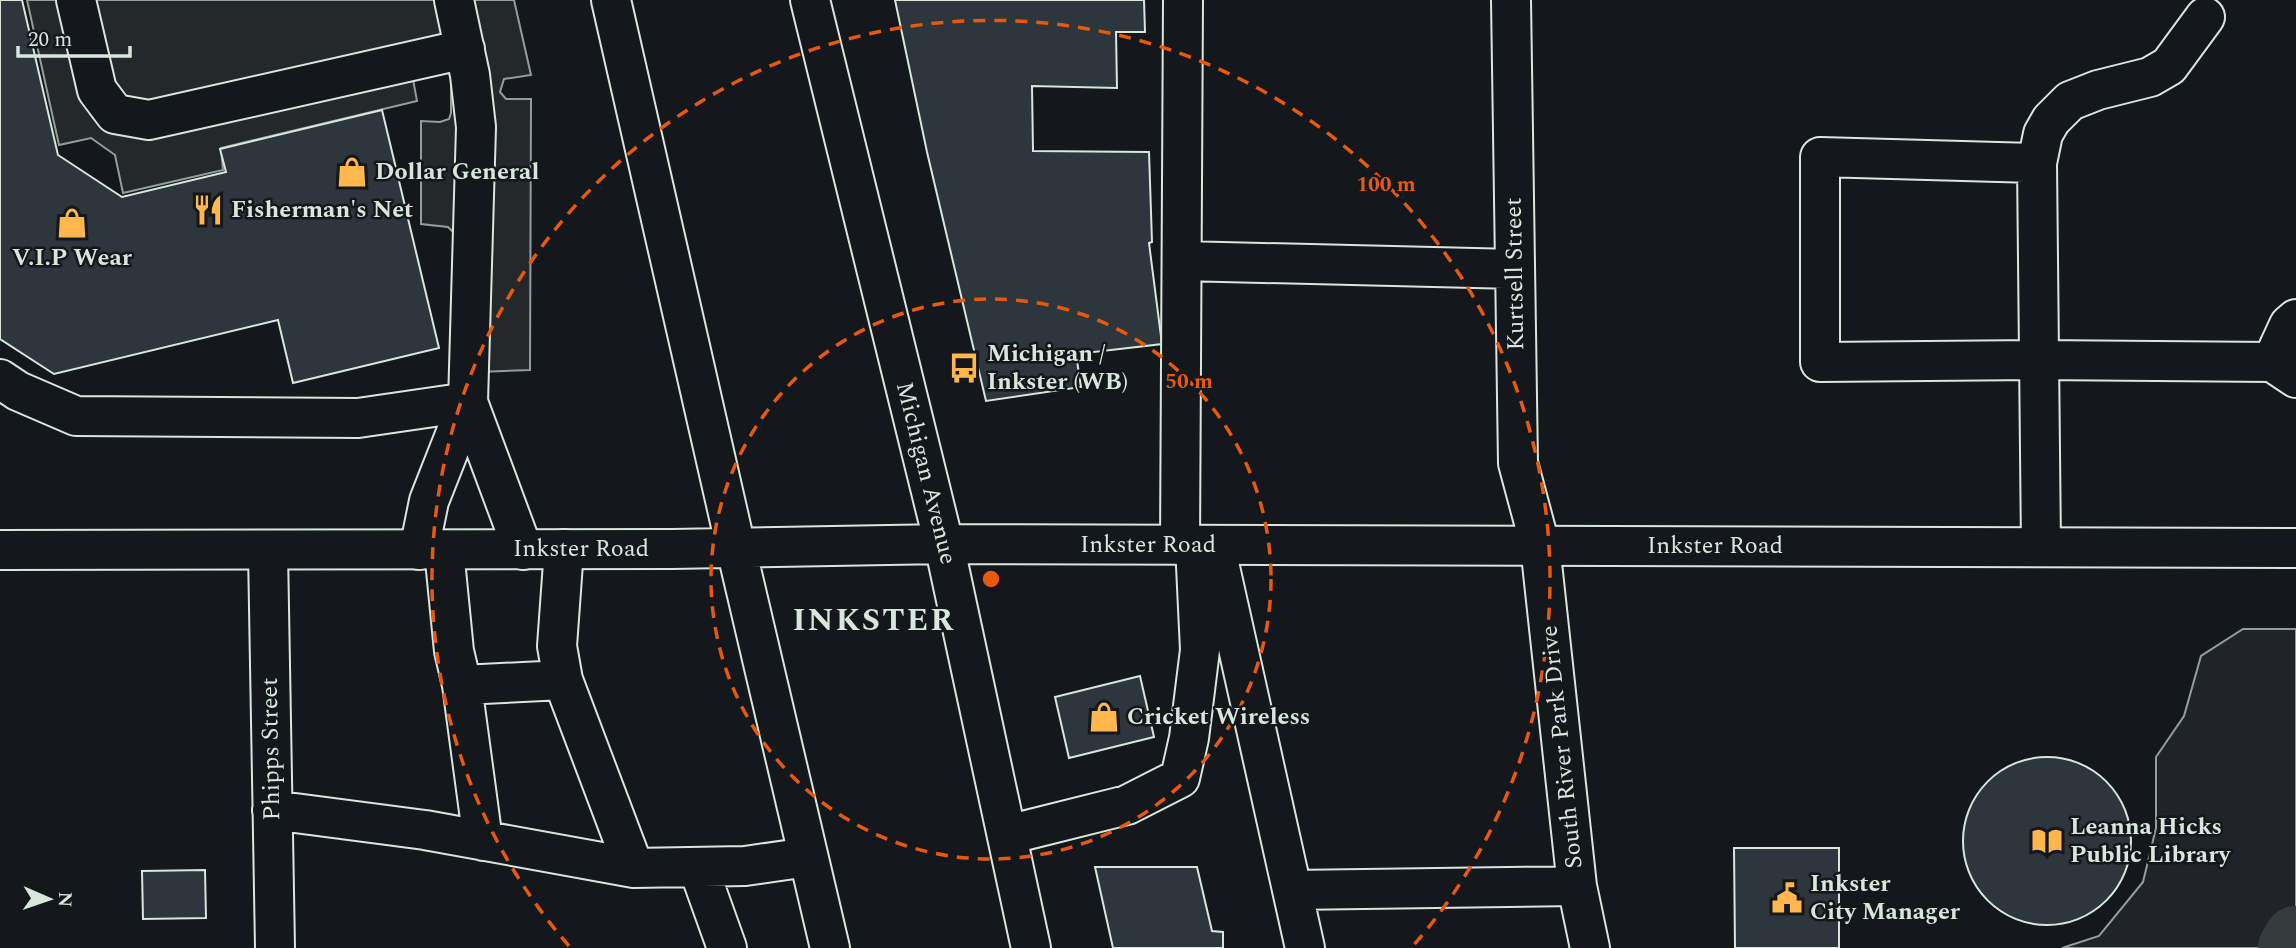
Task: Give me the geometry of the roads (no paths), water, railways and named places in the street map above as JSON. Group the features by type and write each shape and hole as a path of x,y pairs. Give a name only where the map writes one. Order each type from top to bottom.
{"main road":[{"path":"76,0 97,90 114,114 149,120 465,49"},
{"path":"454,0 465,49 476,127 468,402 429,500 432,550 462,685 483,841"},
{"path":"611,0 830,948"},
{"name":"Michigan Avenue","path":"810,0 944,544 1031,948"},
{"path":"1007,835 1126,806 1180,778 1189,738 1200,650 1182,261 1183,0"},
{"name":"Kurtsell Street","path":"1511,0 1518,463 1540,545"},
{"path":"2040,547 2037,163 2043,134 2051,120 2070,101 2098,90 2150,77 2169,66 2205,17"},
{"path":"2037,163 1820,157 1820,362 2039,360 2284,370 2289,325 2296,320"},
{"path":"1182,261 1515,269"},
{"path":"0,379 18,391 76,416 358,418 468,402"},
{"path":"468,402 523,550"},
{"name":"Inkster Road","path":"0,550 523,550 944,544 2296,548"},
{"path":"1197,545 1292,890 1305,948"},
{"name":"South River Park Drive","path":"1540,545 1577,886 1590,948"},
{"path":"564,549 556,646 564,680 634,868"},
{"name":"Phipps Street","path":"268,551 275,948"},
{"path":"462,685 564,680"},
{"path":"272,810 483,841 634,868 745,866 808,857"},
{"path":"698,867 727,948"},
{"path":"1292,890 1577,886"}],"waterway":[{"path":"2291,948 2296,939"}],"place":[{"name":"Dollar General","path":"352,172"},
{"name":"Fisherman's Net","path":"208,210"},
{"name":"V.I.P Wear","path":"72,223"},
{"name":"Michigan / Inkster (WB)","path":"964,368"},
{"name":"Cricket Wireless","path":"1104,717"},
{"name":"Leanna Hicks Public Library","path":"2047,841"},
{"name":"Inkster City Manager","path":"1787,898"}],"district":[{"name":"INKSTER","path":"874,620"}]}
